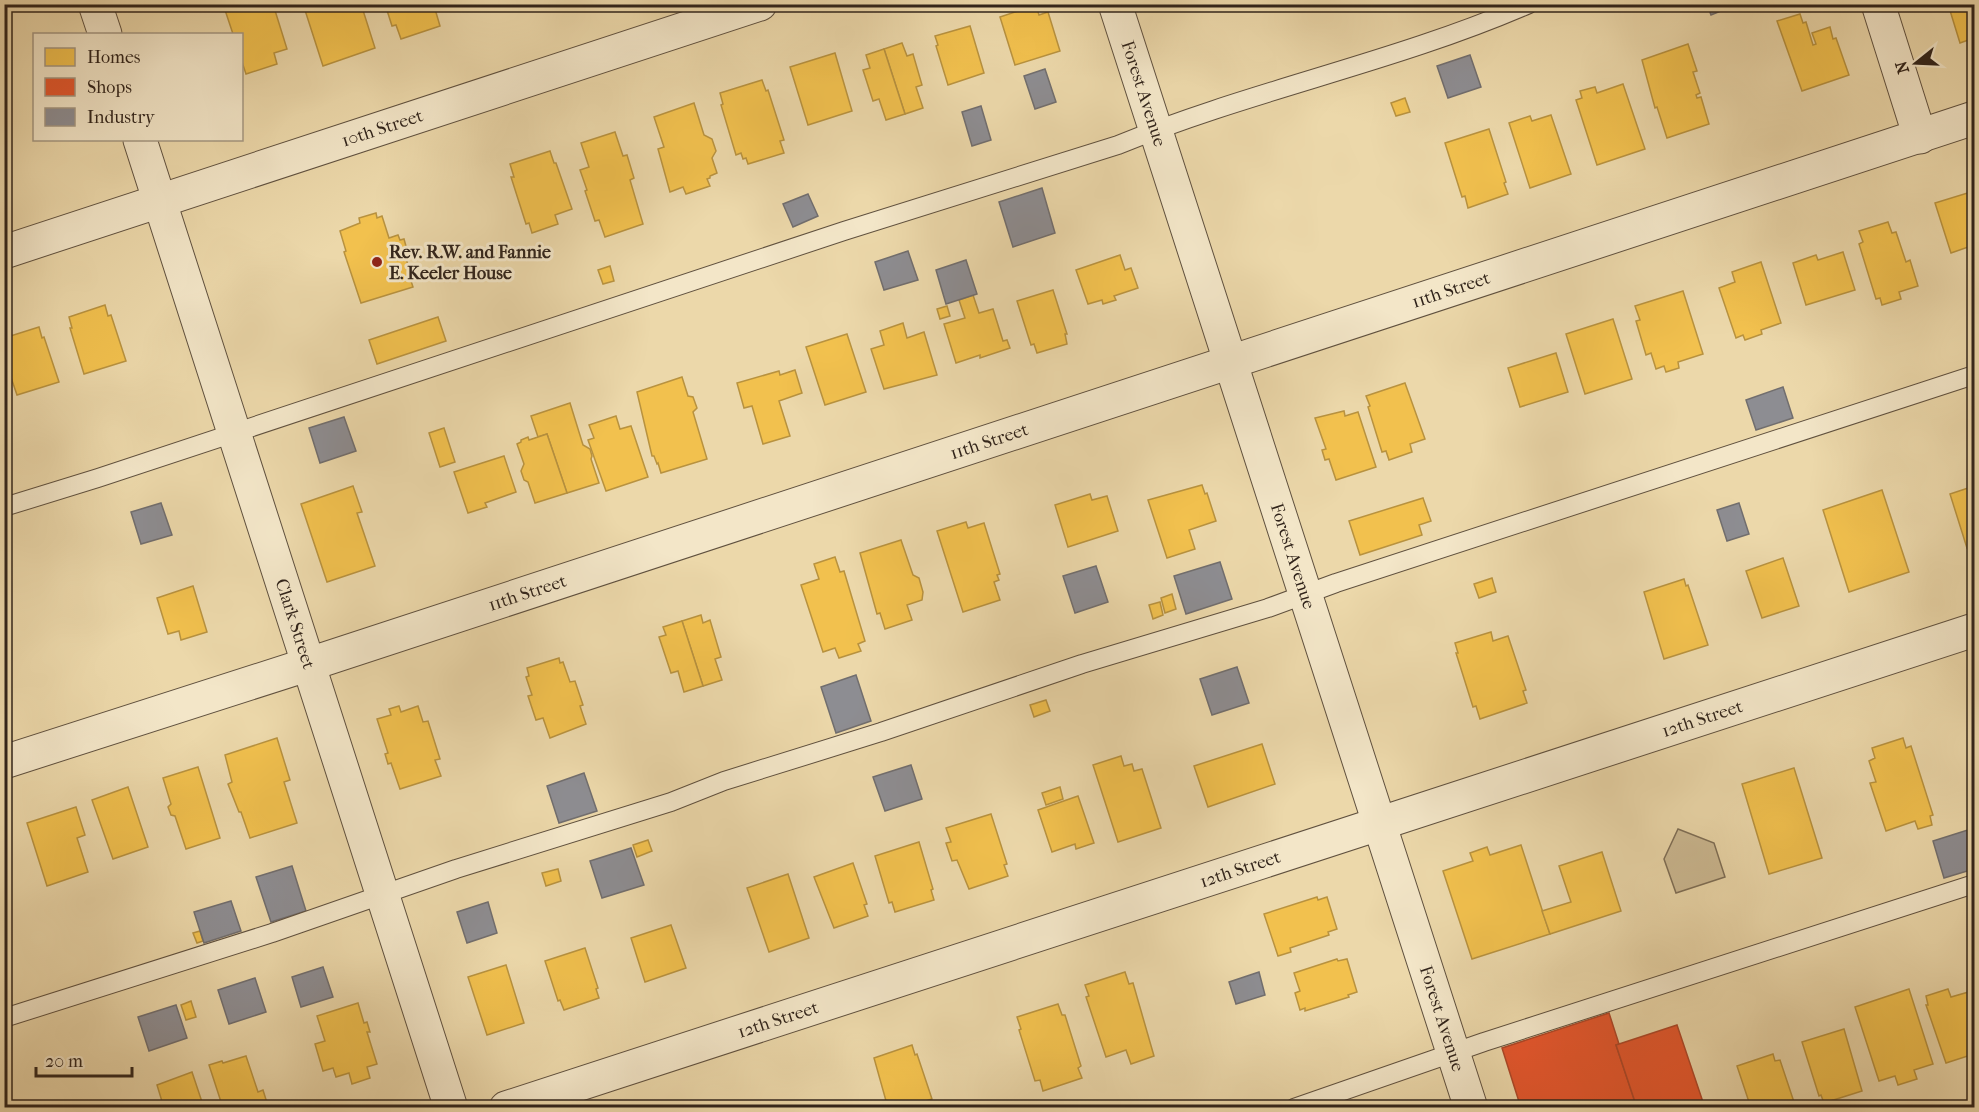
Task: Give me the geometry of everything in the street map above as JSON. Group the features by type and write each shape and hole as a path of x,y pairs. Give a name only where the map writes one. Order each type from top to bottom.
{"street":[{"path":"96,4 105,33"},
{"name":"10th Street","path":"4,252 760,4"},
{"name":"Forest Avenue","path":"1115,4 1471,1107"},
{"path":"1878,4 1920,136"},
{"name":"11th Street","path":"4,762 309,665 1974,118"},
{"name":"Clark Street","path":"140,141 451,1107"},
{"name":"12th Street","path":"506,1107 1974,630"}],"lane":[{"path":"4,507 833,235 1118,146 1155,130 1489,22 1529,4"},
{"path":"4,1018 671,802 724,782 1082,664 1268,608 1974,375"},
{"path":"1294,1107 1498,1037 1974,884"}],"shaded area":[{"path":"1678,829 1714,843 1725,877 1676,893 1664,859"}],"building: Homes":[{"path":"223,4 266,4 267,6 273,4 287,49 274,53 277,64 246,74 243,65 243,33 233,33"},
{"path":"303,4 361,4 375,48 323,66"},
{"path":"385,4 438,4 440,8 435,9 440,26 401,39 396,25 392,26"},
{"path":"1948,4 1974,4 1974,38 1960,43"},
{"path":"1036,5 1039,15 1048,12 1060,51 1015,65 1000,17"},
{"path":"1800,14 1803,23 1806,22 1813,45 1816,44 1812,33 1830,27 1849,75 1802,91 1777,21"},
{"path":"970,26 984,73 948,85 935,36"},
{"path":"902,43 907,56 913,54 922,85 916,87 923,108 905,114 884,49"},
{"path":"1688,44 1697,71 1693,72 1700,93 1696,95 1697,98 1701,97 1709,124 1667,138 1657,107 1655,108 1642,60"},
{"path":"884,49 905,114 886,120 879,99 873,101 863,70 870,68 866,55"},
{"path":"835,53 852,111 808,125 790,67"},
{"path":"762,80 766,91 768,90 784,140 780,141 784,153 748,164 741,153 736,155 721,105 723,104 720,93"},
{"path":"1623,84 1645,149 1597,165 1576,100 1582,98 1580,91 1595,87 1597,93"},
{"path":"1405,98 1410,112 1396,116 1391,103"},
{"path":"694,103 704,135 712,139 716,151 712,158 717,173 707,179 710,186 686,194 683,187 670,192 658,149 664,147 654,117"},
{"path":"1551,115 1571,174 1530,188 1509,123 1530,116 1532,121"},
{"path":"1489,129 1508,194 1468,208 1465,196 1462,197 1445,143"},
{"path":"615,132 623,156 627,155 634,178 630,180 643,224 605,237 599,220 595,221 585,191 587,190 580,170 589,167 581,143"},
{"path":"550,151 572,209 555,215 558,224 532,233 529,223 526,224 511,177 514,177 510,164"},
{"path":"1974,191 1974,245 1951,253 1935,203"},
{"name":"Rev. R.W. and Fannie E. Keeler House","path":"376,213 377,218 382,216 389,238 398,235 400,240 404,239 409,257 406,258 408,265 406,266 413,287 361,303 344,252 346,251 340,231 360,223 359,218"},
{"path":"1888,222 1892,233 1896,232 1906,262 1910,260 1918,286 1899,292 1901,299 1882,305 1880,298 1876,299 1859,244 1863,242 1859,231"},
{"path":"1843,252 1855,290 1806,305 1793,263 1816,255 1818,260"},
{"path":"1120,255 1125,270 1131,268 1138,288 1114,296 1116,300 1103,304 1102,300 1088,304 1076,270"},
{"path":"1761,262 1781,323 1761,330 1762,334 1745,340 1743,335 1736,338 1719,288 1735,282 1732,272"},
{"path":"610,266 614,281 603,284 598,270"},
{"path":"1053,290 1067,334 1065,334 1067,344 1037,353 1034,344 1031,345 1017,301"},
{"path":"1683,291 1703,354 1678,362 1679,368 1666,372 1664,366 1656,369 1651,353 1646,355 1636,321 1640,320 1635,306"},
{"path":"973,295 979,313 993,309 1003,341 1007,340 1010,348 956,363 944,324 965,318 959,300"},
{"path":"105,305 108,316 111,315 126,361 84,374 70,328 72,328 69,317"},
{"path":"947,306 950,316 940,319 937,309"},
{"path":"438,317 446,341 377,364 369,340"},
{"path":"1613,319 1632,379 1585,394 1566,334"},
{"path":"903,323 907,338 924,332 937,375 884,389 871,349 884,345 880,331"},
{"path":"39,327 59,382 17,395 4,357 4,338"},
{"path":"847,334 866,392 825,405 806,347"},
{"path":"1556,353 1568,392 1520,407 1508,368"},
{"path":"795,370 802,393 779,401 790,436 763,444 752,406 744,408 737,383 779,371 780,375"},
{"path":"682,377 688,396 693,397 697,408 693,412 707,459 661,473 658,463 652,456 637,392"},
{"path":"1405,383 1425,439 1410,444 1412,452 1389,460 1386,451 1382,452 1366,396"},
{"path":"570,403 583,445 590,449 599,483 567,493 547,434 538,437 531,416"},
{"path":"1344,411 1345,416 1358,412 1376,467 1336,480 1329,459 1325,460 1322,450 1326,449 1315,418"},
{"path":"616,416 620,429 631,426 648,477 606,491 588,440 594,438 589,425"},
{"path":"444,428 455,462 440,467 429,433"},
{"path":"547,434 567,493 535,503 528,482 524,480 521,471 524,464 517,444 528,437 529,440"},
{"path":"504,456 516,492 485,503 487,507 468,513 454,472"},
{"path":"1202,485 1216,521 1189,530 1195,549 1167,558 1148,500"},
{"path":"353,486 362,512 357,513 375,566 327,582 301,504"},
{"path":"1974,486 1974,556 1971,547 1967,548 1950,494"},
{"path":"1882,490 1909,572 1849,592 1823,510"},
{"path":"1090,494 1092,500 1107,496 1118,531 1068,547 1055,505"},
{"path":"1423,498 1431,521 1419,525 1422,535 1360,555 1349,521"},
{"path":"966,522 968,528 984,523 1000,574 997,575 999,580 994,582 1000,600 963,612 937,531"},
{"path":"901,540 913,575 919,578 923,592 922,600 907,605 912,620 885,629 880,613 877,614 860,553"},
{"path":"835,557 840,572 844,571 865,641 858,644 861,651 839,658 835,648 823,652 801,585 819,579 814,564"},
{"path":"1783,558 1799,606 1762,618 1746,571"},
{"path":"1492,578 1496,592 1479,598 1474,584"},
{"path":"1684,579 1708,645 1664,659 1644,592"},
{"path":"193,586 207,632 181,640 179,631 168,634 157,598"},
{"path":"1172,594 1176,609 1165,613 1161,598"},
{"path":"1160,602 1163,615 1153,619 1149,605"},
{"path":"701,615 703,623 710,620 721,657 715,659 722,680 703,686 682,621"},
{"path":"682,621 703,686 684,692 678,671 671,673 659,637 666,635 663,627"},
{"path":"1491,632 1493,641 1508,636 1526,690 1523,691 1527,703 1480,719 1476,706 1473,707 1455,643"},
{"path":"559,658 560,663 563,662 570,682 575,681 583,705 580,706 586,724 550,738 543,718 536,720 528,696 532,695 526,677 529,676 527,668"},
{"path":"1046,700 1050,711 1034,717 1030,705"},
{"path":"399,706 401,712 418,706 423,722 428,721 440,759 435,760 441,776 400,789 391,763 388,764 385,754 388,753 377,719 391,715 389,709"},
{"path":"277,738 290,780 284,782 297,823 250,838 228,784 232,782 225,755"},
{"path":"1903,738 1906,748 1911,746 1933,815 1930,816 1932,825 1918,829 1915,821 1886,831 1870,783 1876,782 1869,761 1875,758 1872,748"},
{"path":"1262,744 1275,784 1208,807 1194,766"},
{"path":"1121,756 1124,766 1132,764 1134,771 1142,769 1161,828 1118,842 1093,765"},
{"path":"198,767 220,838 186,849 175,816 171,815 168,807 171,804 163,778"},
{"path":"1794,768 1822,858 1769,874 1742,784"},
{"path":"128,787 148,847 113,859 92,800"},
{"path":"1060,787 1063,799 1046,805 1042,793"},
{"path":"1078,796 1094,843 1076,849 1075,844 1052,852 1038,810"},
{"path":"76,807 85,835 77,838 88,872 47,886 27,823"},
{"path":"991,814 1007,864 1004,865 1008,876 969,889 957,860 952,861 946,843 951,842 946,828"},
{"path":"648,840 652,851 637,857 633,845"},
{"path":"919,842 934,900 895,912 892,902 889,903 875,856"},
{"path":"1521,845 1550,934 1472,959 1443,871 1473,861 1470,853 1487,847 1490,855"},
{"path":"1602,852 1621,911 1550,934 1542,911 1571,902 1559,866"},
{"path":"853,863 867,904 864,905 868,916 834,928 814,877"},
{"path":"558,869 561,881 546,886 542,873"},
{"path":"788,874 809,938 769,952 747,888"},
{"path":"1317,897 1318,900 1327,897 1337,929 1328,932 1329,935 1290,948 1291,952 1278,956 1264,914"},
{"path":"671,925 686,968 645,982 631,938"},
{"path":"200,931 203,941 197,943 193,933"},
{"path":"585,948 599,998 564,1010 560,1000 558,1001 545,961"},
{"path":"1337,959 1338,961 1347,959 1357,992 1348,995 1349,997 1305,1011 1305,1008 1300,1010 1295,993 1300,991 1294,973"},
{"path":"506,965 524,1023 487,1035 468,977"},
{"path":"1125,972 1129,984 1133,983 1154,1056 1131,1064 1126,1050 1106,1057 1086,997 1089,996 1085,985"},
{"path":"1909,989 1933,1064 1914,1070 1917,1079 1898,1085 1895,1076 1879,1081 1855,1007"},
{"path":"1948,989 1951,997 1972,991 1974,1054 1946,1063 1926,1005 1928,1005 1926,996"},
{"path":"191,1001 196,1017 186,1020 181,1005"},
{"path":"358,1003 364,1023 367,1022 370,1032 367,1032 377,1064 367,1067 370,1078 352,1084 349,1073 336,1077 333,1068 323,1071 315,1044 325,1041 317,1016"},
{"path":"1058,1004 1062,1015 1065,1015 1081,1066 1078,1068 1082,1078 1043,1091 1040,1080 1035,1081 1017,1017"},
{"path":"1844,1029 1862,1091 1824,1103 1821,1095 1819,1096 1802,1042"},
{"path":"912,1045 932,1099 915,1104 916,1108 888,1108 874,1058"},
{"path":"1773,1054 1775,1061 1780,1060 1796,1108 1751,1108 1737,1066"},
{"path":"246,1056 258,1092 263,1090 268,1106 223,1108 209,1065"},
{"path":"192,1072 204,1108 164,1108 157,1085"},
{"path":"1365,1102 1365,1105 1374,1102 1377,1108 1349,1108"}],"building: Shops":[{"path":"1609,1013 1619,1044 1616,1045 1637,1108 1521,1108 1502,1048"},
{"path":"1677,1025 1705,1108 1637,1108 1616,1045"}],"building: Industry":[{"path":"1707,4 1738,4 1711,15"},
{"path":"1470,55 1481,87 1448,98 1437,66"},
{"path":"1045,69 1056,102 1035,109 1024,76"},
{"path":"981,106 991,140 972,146 962,112"},
{"path":"1042,188 1055,233 1013,247 999,202"},
{"path":"808,194 818,216 793,227 783,204"},
{"path":"908,251 918,280 884,290 875,262"},
{"path":"966,260 977,294 946,304 936,270"},
{"path":"1783,387 1793,418 1756,430 1746,400"},
{"path":"344,417 356,451 320,463 309,428"},
{"path":"161,503 172,535 141,544 131,512"},
{"path":"1739,503 1749,534 1727,541 1717,510"},
{"path":"1220,562 1232,599 1186,614 1174,576"},
{"path":"1096,566 1108,602 1075,613 1063,576"},
{"path":"1237,667 1249,703 1212,715 1200,679"},
{"path":"856,675 871,721 836,733 821,687"},
{"path":"911,765 922,799 885,811 873,777"},
{"path":"584,773 597,811 559,823 547,786"},
{"path":"1974,828 1974,869 1944,878 1933,841"},
{"path":"631,848 644,885 602,898 590,861"},
{"path":"292,866 306,911 271,922 256,877"},
{"path":"231,901 241,931 204,943 194,912"},
{"path":"488,902 497,933 467,943 457,912"},
{"path":"323,967 333,997 301,1007 292,977"},
{"path":"1259,972 1265,995 1236,1004 1229,982"},
{"path":"255,978 266,1012 229,1024 218,990"},
{"path":"176,1005 187,1038 149,1051 138,1017"}],"place":[{"name":"Rev. R.W. and Fannie E. Keeler House","path":"377,262"}]}
